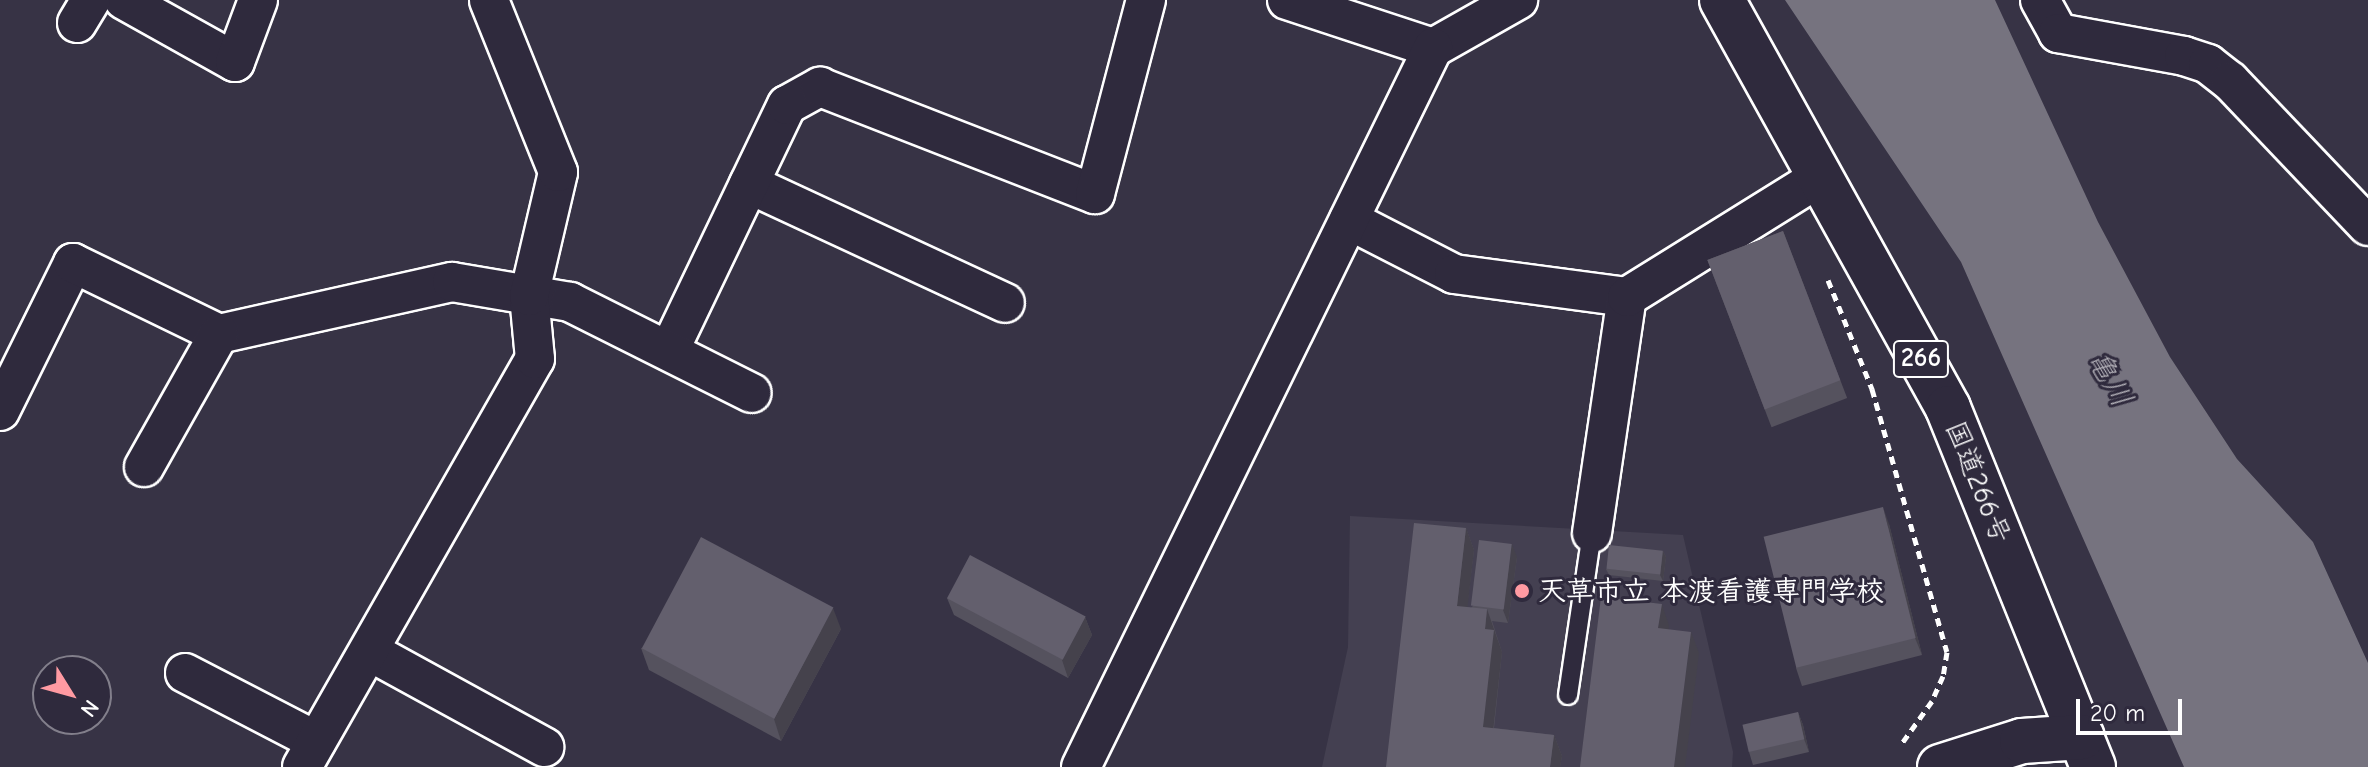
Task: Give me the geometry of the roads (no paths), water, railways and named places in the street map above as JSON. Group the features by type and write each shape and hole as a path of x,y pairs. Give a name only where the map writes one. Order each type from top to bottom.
{"highway":[{"name":"国道266号","path":"1722,0 1948,408 2088,752"},
{"path":"1940,767 2022,741 2088,752"},
{"path":"2042,767 2088,752"}],"street":[{"path":"124,0 235,62 258,0"},
{"path":"185,673 309,754 535,359 529,296 558,172 489,0"},
{"path":"669,351 787,105 820,87 1095,194 1146,0"},
{"path":"1287,0 1433,48"},
{"path":"1081,767 1433,48 1518,0"},
{"path":"2040,0 2058,33 2184,56 2208,64 2230,81 2368,226"},
{"path":"1349,220 1454,274 1627,297 1820,177"},
{"path":"749,184 1005,303"},
{"path":"0,411 73,263 219,334 452,282 570,302 752,393"},
{"path":"1592,533 1627,297"},
{"path":"144,467 219,334"},
{"path":"369,651 544,747"}],"lane":[{"path":"1568,695 1592,533"}],"water":[{"name":"亀川","path":"1785,0 1995,0 2098,222 2170,357 2237,459 2313,542 2368,663 2368,767 2184,767 1961,262"}],"place":[{"name":"天草市立 本渡看護専門学校","path":"1522,591"}]}
